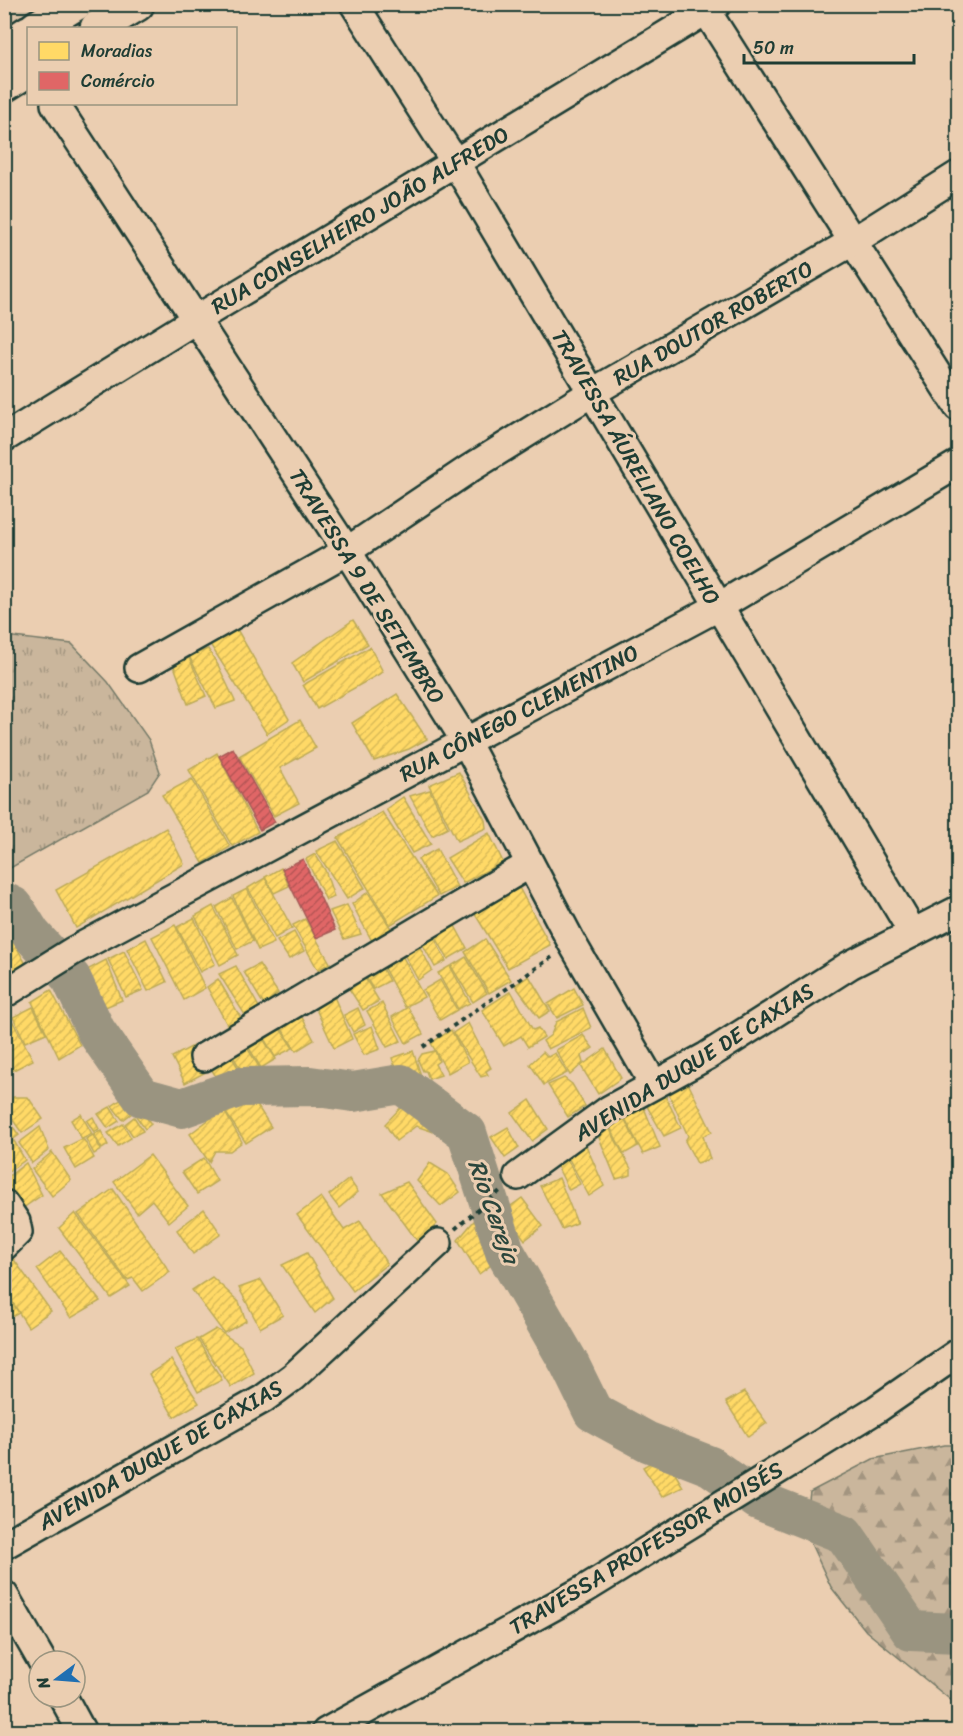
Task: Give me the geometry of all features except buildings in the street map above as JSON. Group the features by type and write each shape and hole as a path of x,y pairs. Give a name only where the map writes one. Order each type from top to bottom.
{"main road":[{"path":"44,27 75,4"},
{"path":"99,27 137,4"},
{"path":"4,85 21,44"}],"street":[{"name":"TRAVESSA ÁURELIANO COELHO","path":"354,4 455,162 913,933"},
{"name":"RUA CONSELHEIRO JOÃO ALFREDO","path":"4,438 709,7"},
{"path":"709,7 852,242 958,407"},
{"name":"TRAVESSA 9 DE SETEMBRO","path":"55,105 347,551 466,742 572,942 653,1083"},
{"name":"RUA DOUTOR ROBERTO","path":"139,668 347,551 469,468 593,392 852,242 958,175"},
{"name":"RUA CÔNEGO CLEMENTINO","path":"4,994 31,980 73,951 718,607 958,464"},
{"path":"204,1057 530,864"},
{"name":"AVENIDA DUQUE DE CAXIAS","path":"518,1176 610,1109 653,1083 707,1056 850,965 958,910"},
{"path":"4,1204 16,1222 18,1232 4,1246"},
{"name":"AVENIDA DUQUE DE CAXIAS","path":"4,1545 263,1400 318,1354 438,1243"},
{"name":"TRAVESSA PROFESSOR MOISÉS","path":"326,1731 585,1589 877,1409 958,1353"},
{"path":"4,1595 35,1649"},
{"path":"70,1709 82,1731"}],"path":[{"path":"423,1047 572,942"},
{"path":"438,1243 518,1176"}],"shaded area":[{"path":"5,5 50,5 15,27 5,10"}],"green space":[{"path":"5,636 72,644 108,682 149,740 160,772 148,790 5,871"},
{"path":"944,1445 958,1445 958,1706 866,1631 831,1587 805,1531 810,1492 873,1459"}],"waterway":[{"name":"Rio Cereja","path":"4,902 14,907 31,934 71,978 96,1031 142,1097 182,1108 241,1087 310,1086 353,1092 401,1084 467,1133 505,1252 569,1363 593,1412 648,1442 710,1466 758,1500 844,1534 911,1631 958,1633"}]}
